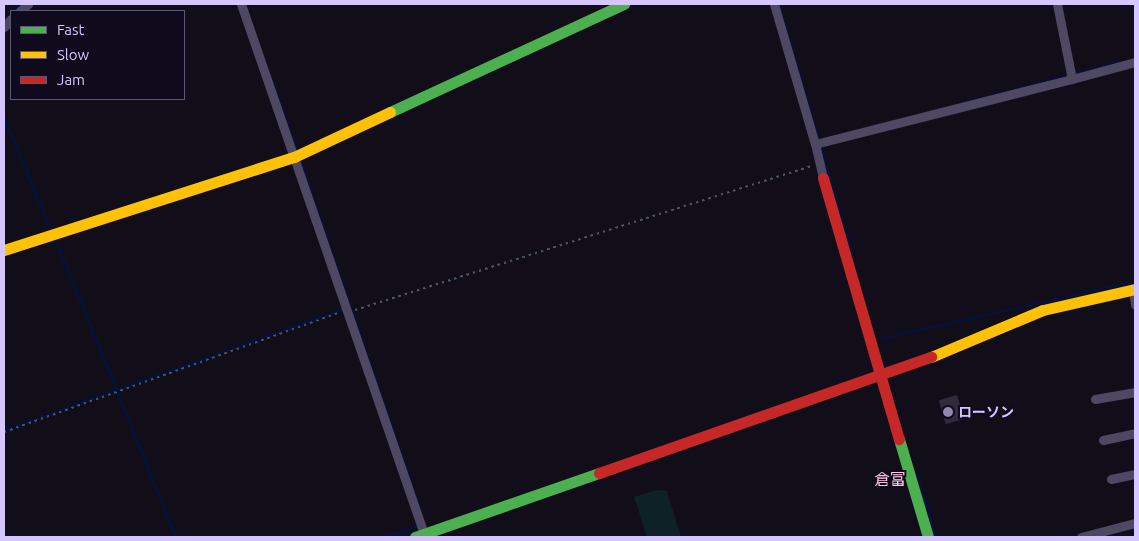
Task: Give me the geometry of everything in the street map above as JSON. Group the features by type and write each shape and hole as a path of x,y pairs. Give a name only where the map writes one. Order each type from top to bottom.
{"street":[{"path":"241,4 294,157 351,310 420,536 882,375 967,344 1042,310 1134,290 1135,305"},
{"path":"4,250 294,157 624,4"},
{"path":"774,4 819,143 823,178 928,537"},
{"path":"1057,4 1071,76"},
{"path":"819,143 1071,76 1135,62"},
{"path":"1095,399 1135,392"},
{"path":"1103,440 1135,433"},
{"path":"1111,479 1135,474"},
{"path":"1081,537 1135,523"}],"path":[{"path":"4,432 351,310 820,163"}],"green space":[{"path":"657,490 667,491 681,537 647,537 634,497"}],"building":[{"path":"957,395 964,419 946,424 939,400"}],"waterway":[{"path":"14,10 20,4"},
{"path":"779,4 852,254"},
{"path":"4,20 10,14"},
{"path":"961,103 1118,62"},
{"path":"268,69 297,151"},
{"path":"4,116 51,230"},
{"path":"300,160 421,511"},
{"path":"55,238 116,388"},
{"path":"882,338 1135,281"},
{"path":"4,430 342,309"},
{"path":"118,393 176,537"},
{"path":"918,475 936,537"},
{"path":"383,537 419,525"},
{"path":"1064,537 1080,534"}],"traffic: fast":[{"path":"390,112 624,4"},
{"path":"899,439 928,537"},
{"path":"415,537 599,473"}],"traffic: slow":[{"path":"4,250 294,157 390,112"},
{"path":"931,357 1043,310 1135,289"}],"traffic: jam":[{"path":"823,178 899,439"},
{"path":"599,473 931,357"}],"place":[{"name":"ローソン","path":"948,412"}],"district":[{"name":"倉富","path":"890,479"}]}
